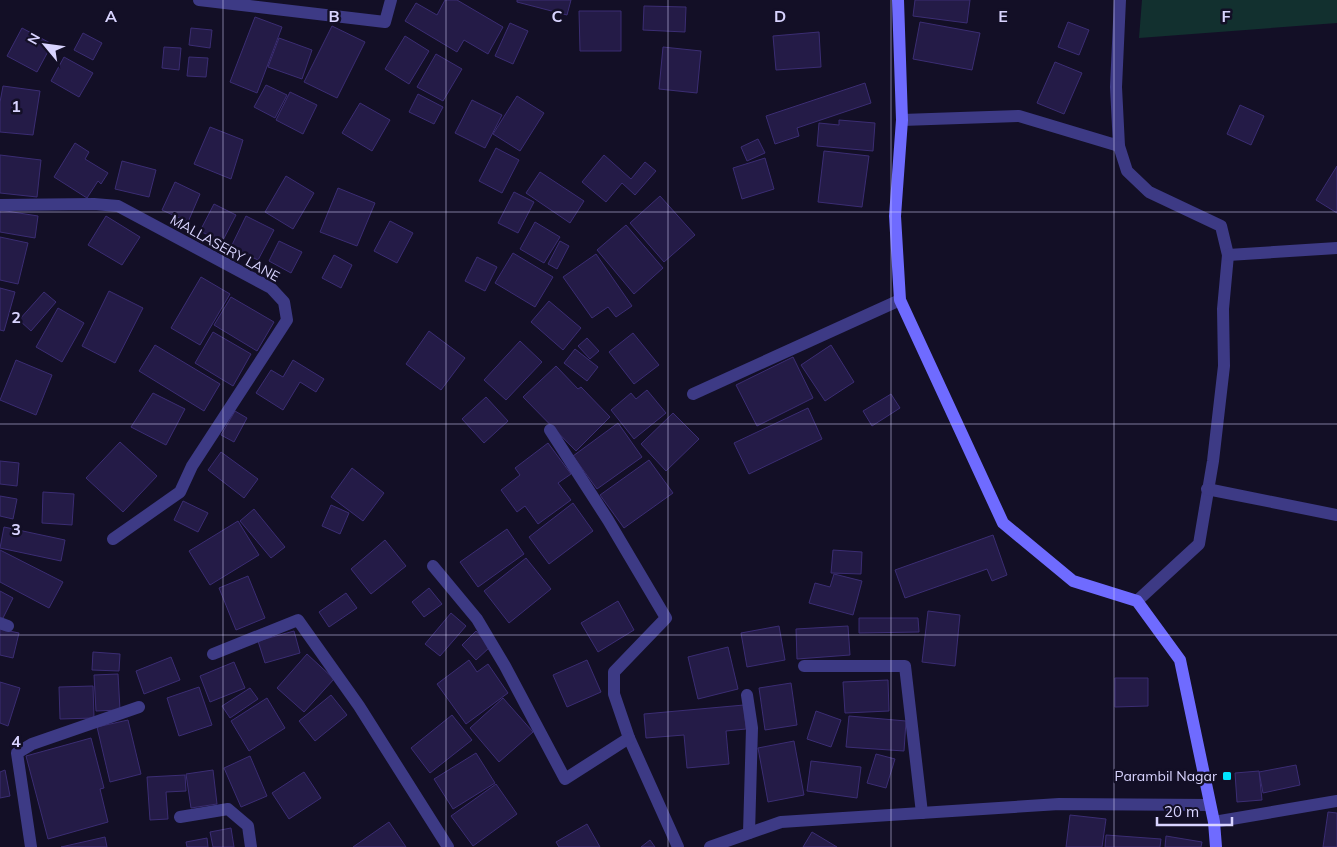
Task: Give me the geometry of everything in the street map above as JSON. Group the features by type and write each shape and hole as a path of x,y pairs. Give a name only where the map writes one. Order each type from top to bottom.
{"main road":[{"path":"898,0 902,120 895,216 900,300 1003,523 1073,581 1137,601 1180,660 1214,822 1216,847"}],"street":[{"path":"199,0 385,22 391,0"},
{"path":"1120,0 1116,87 1119,146 1127,171 1149,192 1221,226 1228,255 1223,309 1224,366 1199,544 1137,601"},
{"path":"902,120 1019,116 1119,146"},
{"name":"MALLASERY LANE","path":"0,205 94,204 118,206 271,288 284,302 288,320 192,466 180,492 113,540"},
{"path":"1228,255 1337,248"},
{"path":"693,394 900,300"},
{"path":"550,430 608,520 666,618 614,672 614,694 629,738 678,847"},
{"path":"1207,489 1337,515"},
{"path":"433,566 477,619 505,666 564,779 629,738"},
{"path":"213,654 298,620 359,706 448,847"},
{"path":"804,666 904,666 922,813"},
{"path":"747,694 752,728 749,833"},
{"path":"31,847 17,753 32,744 139,707"},
{"path":"1214,822 1337,801"},
{"path":"710,847 781,822 1060,804 1210,805"},
{"path":"180,817 228,809 248,826 251,847"}],"green space":[{"path":"1142,0 1337,0 1337,23 1139,38"}],"building":[{"path":"445,0 457,0 503,27 488,54 464,40 457,52 405,21 416,3 437,15"},
{"path":"517,0 571,0 567,15 517,2"},
{"path":"915,0 970,0 967,23 913,16"},
{"path":"644,6 686,7 685,32 643,30"},
{"path":"579,11 621,11 621,51 580,51"},
{"path":"255,17 282,27 257,93 230,82"},
{"path":"920,22 980,33 972,70 913,59"},
{"path":"1068,22 1089,30 1079,55 1058,47"},
{"path":"510,23 528,31 513,64 495,56"},
{"path":"332,26 365,42 337,98 304,82"},
{"path":"22,28 52,44 37,72 7,56"},
{"path":"191,28 212,30 210,48 189,45"},
{"path":"819,32 821,67 776,70 773,36"},
{"path":"83,33 102,43 93,60 74,50"},
{"path":"405,36 429,51 409,84 385,69"},
{"path":"279,38 312,50 302,79 268,67"},
{"path":"164,47 181,48 179,70 162,68"},
{"path":"663,47 701,51 697,93 659,89"},
{"path":"436,54 462,69 443,101 417,87"},
{"path":"64,57 93,73 79,97 51,81"},
{"path":"189,57 208,58 206,77 187,76"},
{"path":"1055,62 1082,73 1064,114 1037,103"},
{"path":"865,83 871,103 797,128 799,136 775,144 766,116"},
{"path":"266,85 287,95 275,118 254,107"},
{"path":"3,86 40,91 33,135 0,132 0,102"},
{"path":"290,92 317,105 303,134 276,120"},
{"path":"418,94 443,107 434,124 409,112"},
{"path":"517,96 544,113 520,151 493,134"},
{"path":"472,100 502,115 485,148 455,133"},
{"path":"360,103 390,120 372,151 342,133"},
{"path":"1240,105 1264,116 1251,145 1227,134"},
{"path":"839,120 875,123 873,151 817,146 819,123 839,125"},
{"path":"210,127 243,140 231,179 194,164"},
{"path":"758,139 765,153 747,161 741,147"},
{"path":"75,143 89,152 85,159 108,173 101,184 98,181 87,198 54,177"},
{"path":"496,148 519,160 502,193 479,181"},
{"path":"824,151 869,156 862,207 818,202"},
{"path":"0,155 41,160 37,197 0,193"},
{"path":"604,155 631,179 645,162 656,171 635,195 622,183 606,202 582,182"},
{"path":"765,158 774,189 742,199 733,168"},
{"path":"122,161 156,170 149,197 115,189"},
{"path":"1337,166 1337,213 1316,200"},
{"path":"540,172 584,201 570,223 526,193"},
{"path":"286,176 314,193 293,229 265,212"},
{"path":"175,182 200,194 188,222 162,210"},
{"path":"338,188 375,203 357,246 320,232"},
{"path":"514,192 534,202 518,233 498,223"},
{"path":"660,196 695,235 664,262 630,223"},
{"path":"214,204 236,215 222,242 200,231"},
{"path":"0,210 38,216 35,238 0,232"},
{"path":"106,216 140,237 122,265 88,245"},
{"path":"246,216 274,230 258,260 231,247"},
{"path":"390,221 413,233 397,263 374,251"},
{"path":"535,222 560,237 544,263 520,249"},
{"path":"626,225 663,268 634,294 597,250"},
{"path":"0,237 28,243 18,284 0,280"},
{"path":"279,241 302,252 291,273 269,261"},
{"path":"560,241 569,246 557,269 548,264"},
{"path":"513,253 553,277 535,307 495,283"},
{"path":"596,254 632,306 616,317 608,307 592,318 563,277"},
{"path":"334,255 352,265 341,288 322,278"},
{"path":"477,257 497,267 485,291 465,281"},
{"path":"201,277 230,294 200,345 171,328"},
{"path":"0,288 15,292 4,331 0,330"},
{"path":"109,291 143,308 115,363 82,346"},
{"path":"44,292 56,302 31,331 19,320"},
{"path":"231,297 274,322 257,351 214,325"},
{"path":"549,301 581,328 563,350 531,322"},
{"path":"58,308 84,323 62,362 36,347"},
{"path":"429,331 465,358 441,390 406,364"},
{"path":"213,332 251,354 233,386 195,363"},
{"path":"633,333 659,365 634,384 609,352"},
{"path":"587,338 599,351 590,359 578,346"},
{"path":"520,341 542,362 506,400 484,380"},
{"path":"155,345 220,384 204,411 139,371"},
{"path":"831,345 854,382 825,401 801,365"},
{"path":"575,349 598,367 587,381 564,363"},
{"path":"793,357 813,398 757,426 736,385"},
{"path":"16,360 52,375 36,415 0,400"},
{"path":"293,360 324,379 316,392 300,382 283,410 256,393 271,370 283,377"},
{"path":"556,366 578,389 581,387 610,417 576,451 523,397"},
{"path":"647,390 666,413 634,439 611,410 631,393 636,399"},
{"path":"153,393 185,409 166,445 131,427"},
{"path":"891,394 900,408 872,426 863,411"},
{"path":"486,397 508,421 484,443 462,419"},
{"path":"808,408 822,439 749,474 734,443"},
{"path":"235,411 247,418 234,442 221,435"},
{"path":"673,413 699,439 666,471 641,444"},
{"path":"618,423 642,457 597,489 573,456"},
{"path":"120,442 157,476 123,512 86,478"},
{"path":"548,443 571,474 558,483 571,500 538,524 525,506 517,512 501,490 520,475 515,468"},
{"path":"221,452 258,479 244,498 208,470"},
{"path":"649,460 673,493 624,528 600,495"},
{"path":"0,461 19,463 17,486 0,484"},
{"path":"352,468 384,493 363,521 331,497"},
{"path":"43,492 74,494 72,525 42,523"},
{"path":"0,496 17,499 13,519 0,516"},
{"path":"183,501 208,513 198,532 174,520"},
{"path":"573,503 593,531 549,564 529,537"},
{"path":"331,505 349,513 340,534 322,526"},
{"path":"254,509 285,547 271,558 240,521"},
{"path":"238,521 259,555 210,585 189,551"},
{"path":"4,527 65,540 61,561 0,548"},
{"path":"507,529 524,554 478,587 460,562"},
{"path":"993,535 1007,575 992,581 987,569 905,598 895,570"},
{"path":"385,540 406,566 371,594 351,569"},
{"path":"0,550 63,582 49,608 0,582"},
{"path":"833,550 862,552 861,574 831,573"},
{"path":"526,558 551,589 509,623 484,591"},
{"path":"834,574 862,581 853,615 809,603 815,583 830,587"},
{"path":"248,576 265,618 236,630 219,588"},
{"path":"429,588 442,604 424,617 412,602"},
{"path":"0,591 13,598 2,620 0,620"},
{"path":"346,593 357,608 329,627 319,612"},
{"path":"618,601 634,630 598,652 581,623"},
{"path":"928,611 960,615 955,666 922,662"},
{"path":"451,613 466,626 440,656 425,644"},
{"path":"859,618 918,618 919,632 859,633"},
{"path":"779,626 785,660 747,667 741,633"},
{"path":"848,626 850,655 797,659 796,629"},
{"path":"0,629 19,633 13,658 0,655"},
{"path":"294,631 300,653 265,663 258,641"},
{"path":"476,631 490,647 476,660 462,645"},
{"path":"728,647 738,689 698,699 688,657"},
{"path":"93,652 120,654 119,671 92,670"},
{"path":"307,654 334,679 304,712 277,688"},
{"path":"171,657 180,680 144,694 136,671"},
{"path":"469,660 477,672 488,664 508,693 466,724 437,684"},
{"path":"587,660 601,692 567,707 553,675"},
{"path":"234,662 245,688 210,702 200,676"},
{"path":"118,674 120,710 96,711 94,675"},
{"path":"1115,678 1148,678 1148,706 1115,707"},
{"path":"888,680 889,711 845,713 843,682"},
{"path":"0,682 20,688 8,726 0,723"},
{"path":"791,683 797,725 765,730 759,688"},
{"path":"93,686 94,718 60,719 59,687"},
{"path":"199,687 212,725 179,736 167,698"},
{"path":"250,688 258,699 230,718 222,706"},
{"path":"331,695 347,715 315,741 299,721"},
{"path":"267,698 285,728 249,751 231,721"},
{"path":"503,698 533,732 499,762 470,728"},
{"path":"744,705 746,729 726,731 729,764 687,768 684,735 646,738 644,714"},
{"path":"816,711 841,720 831,747 807,739"},
{"path":"452,715 472,740 430,773 411,748"},
{"path":"849,716 906,721 904,751 846,747"},
{"path":"128,720 141,774 110,782 97,727"},
{"path":"91,738 104,788 100,789 108,822 48,839 26,756"},
{"path":"794,741 804,795 768,802 758,748"},
{"path":"476,753 495,783 453,809 434,779"},
{"path":"876,754 895,759 886,788 867,783"},
{"path":"250,756 267,796 241,807 224,768"},
{"path":"811,761 861,767 857,798 807,791"},
{"path":"1296,765 1300,785 1263,793 1259,772"},
{"path":"5,770 10,796 0,798 0,772"},
{"path":"213,770 217,804 191,808 186,774"},
{"path":"1259,771 1262,800 1237,802 1235,773"},
{"path":"304,772 321,798 289,819 272,793"},
{"path":"185,775 186,791 166,792 168,819 150,820 147,777"},
{"path":"496,784 517,814 473,846 451,816"},
{"path":"1328,812 1337,813 1337,847 1323,847"},
{"path":"1070,815 1106,819 1102,847 1066,847"},
{"path":"389,822 406,847 353,847"},
{"path":"587,824 600,847 559,847 556,842"},
{"path":"231,828 234,847 213,847 210,832"},
{"path":"812,832 837,847 803,847"},
{"path":"1106,835 1161,839 1160,847 1105,847"},
{"path":"1166,836 1202,842 1201,847 1165,847"},
{"path":"105,837 107,847 61,847"},
{"path":"207,838 208,847 187,847 186,842"},
{"path":"650,840 655,847 641,847"}],"place":[{"name":"Parambil Nagar","path":"1227,776"}]}
